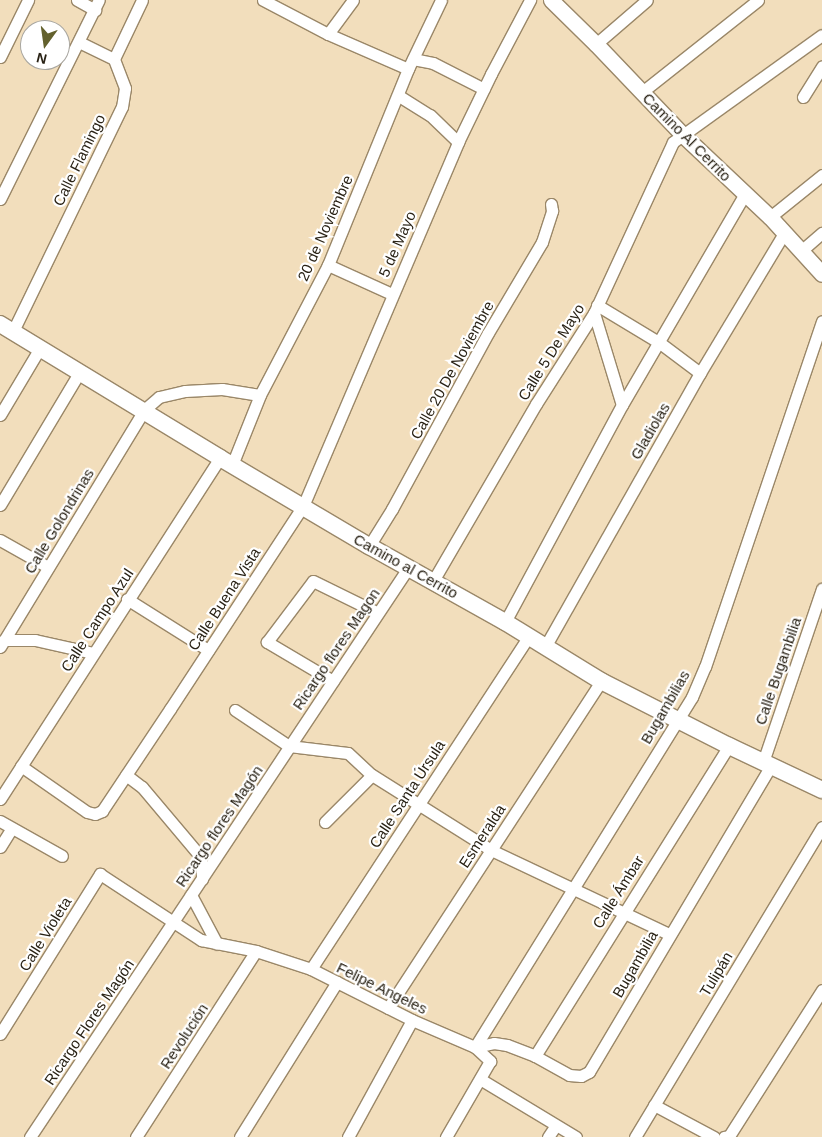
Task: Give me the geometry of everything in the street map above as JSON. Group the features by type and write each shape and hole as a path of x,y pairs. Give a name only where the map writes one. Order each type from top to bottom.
{"main road":[{"name":"Camino al Cerrito","path":"6,327 226,461 369,546 506,622 601,681 729,746 822,790"}],"street":[{"path":"0,56 28,0"},
{"path":"0,199 97,5 77,0"},
{"path":"79,42 114,59 142,0"},
{"path":"262,0 328,34 411,64 433,63 484,89"},
{"path":"328,34 353,0"},
{"name":"20 de Noviembre","path":"226,461 328,265 411,64 441,0"},
{"name":"5 de Mayo","path":"303,506 458,142 530,0"},
{"name":"Camino Al Cerrito","path":"551,0 684,136 770,217 822,274"},
{"path":"596,44 647,0"},
{"path":"642,92 758,0"},
{"name":"Calle 5 De Mayo","path":"434,581 536,404 595,309 674,142 822,35"},
{"name":"Calle Flamingo","path":"6,327 122,107 126,88 114,59"},
{"path":"803,96 819,77 822,67"},
{"path":"399,96 430,115 458,142"},
{"path":"770,217 822,175"},
{"path":"506,622 622,405 660,343 745,194"},
{"name":"Calle 20 De Noviembre","path":"369,546 392,509 488,333 542,242 552,211 551,204"},
{"name":"Gladiolas","path":"545,646 700,373 784,233"},
{"path":"801,251 822,233"},
{"path":"328,265 392,294"},
{"path":"595,309 660,343 700,373"},
{"path":"595,309 622,405"},
{"name":"Bugambilias","path":"475,1047 692,697 705,667 822,321"},
{"path":"0,415 40,348"},
{"path":"0,506 79,373"},
{"path":"144,410 159,397 185,391 222,389 260,395"},
{"name":"Calle Golondrinas","path":"2,643 144,410"},
{"name":"Calle Campo Azul","path":"0,799 92,653 226,461"},
{"name":"Calle Buena Vista","path":"21,766 87,812 95,814 102,811 303,506"},
{"path":"0,540 48,567"},
{"name":"Ricargo flores Magon","path":"290,746 408,568"},
{"path":"333,680 267,642 313,581 378,613"},
{"name":"Calle Bugambilia","path":"767,764 822,589"},
{"path":"128,600 208,650"},
{"name":"Calle Santa Úrsula","path":"311,969 529,636"},
{"path":"2,643 35,640 92,653"},
{"name":"Esmeralda","path":"388,1008 601,681"},
{"path":"235,710 290,746 348,753 372,775 491,850 572,890 670,934"},
{"name":"Ricargo flores Magón","path":"172,923 290,746"},
{"name":"Calle Ámbar","path":"535,1056 623,912 729,746"},
{"name":"Bugambilia","path":"475,1047 494,1043 507,1045 535,1056 569,1075 580,1076 589,1072 767,764"},
{"path":"126,775 142,787 201,857 202,879"},
{"path":"325,822 372,775"},
{"path":"0,820 62,856"},
{"name":"Tulipán","path":"635,1137 822,827"},
{"path":"0,847 12,828"},
{"name":"Felipe Angeles","path":"100,874 172,923 201,940 256,951 311,969 412,1020 475,1047 490,1061 480,1079"},
{"name":"Calle Violeta","path":"1,1031 100,874"},
{"path":"191,895 217,944"},
{"name":"Ricargo Flores Magón","path":"30,1137 172,923"},
{"name":"Revolución","path":"136,1137 256,951"},
{"path":"240,1137 337,982"},
{"path":"726,1136 822,990"},
{"path":"348,1137 412,1020"},
{"path":"446,1137 480,1079 576,1137"},
{"path":"654,1104 714,1137"},
{"path":"548,1137 556,1125"}]}
